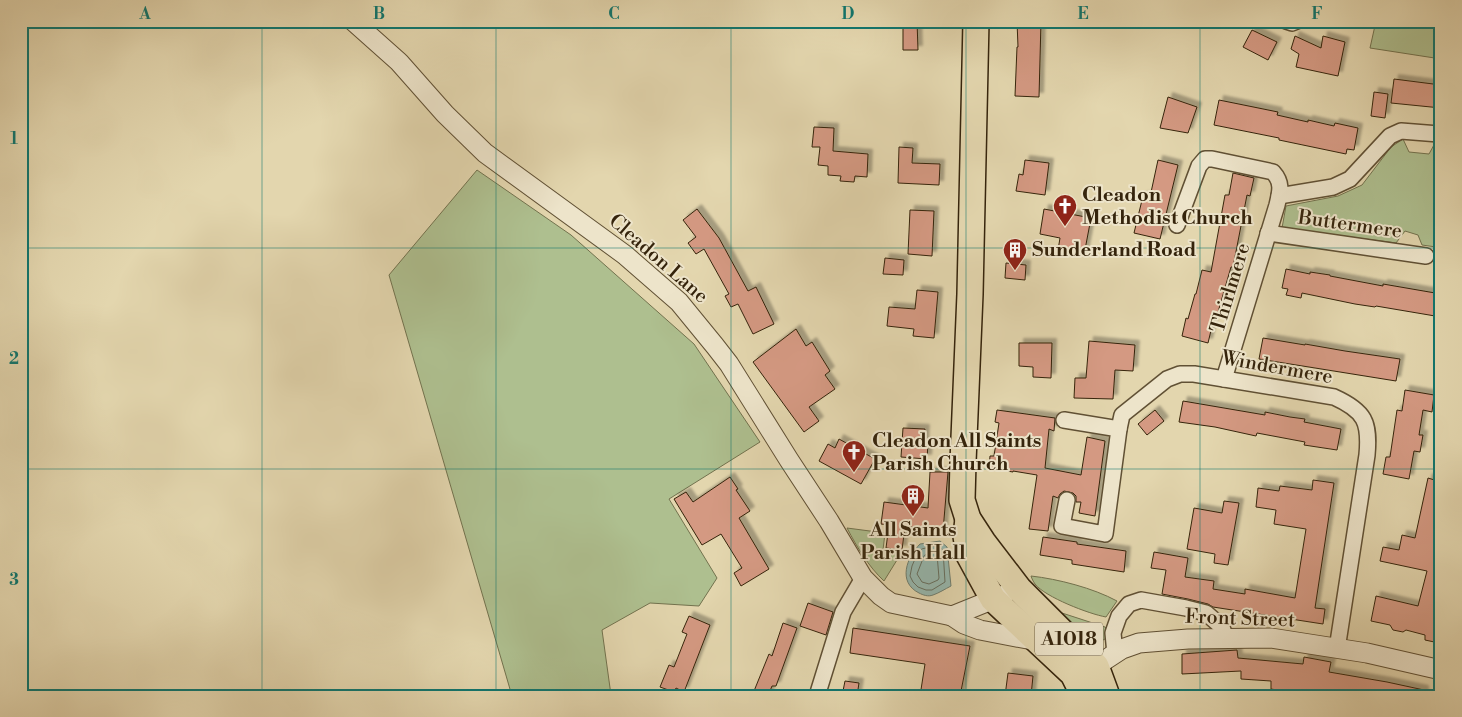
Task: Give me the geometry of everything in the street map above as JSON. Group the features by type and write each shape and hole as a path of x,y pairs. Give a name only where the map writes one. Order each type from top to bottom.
{"highway":[{"name":"A1018","path":"976,21 970,294 963,462 966,536 969,556 993,599 1073,674 1084,696"},
{"name":"A1018","path":"965,510 982,542 1019,589 1105,660 1107,696"}],"street":[{"name":"Cleadon Lane","path":"354,21 399,62 445,114 485,153 625,255 679,302 729,364 863,578 881,596 891,603 952,616 964,624 980,630 1038,641"},
{"path":"1286,21 1292,23 1297,21"},
{"path":"1279,196 1333,187 1350,179 1390,136 1400,130 1428,137"},
{"name":"Thirlmere","path":"1178,225 1199,166 1205,159 1273,172 1278,178 1279,196 1224,379"},
{"name":"Buttermere","path":"1268,233 1411,247 1426,256"},
{"name":"Windermere","path":"1119,429 1122,415 1167,379 1180,374 1224,379 1334,397 1352,405 1364,419 1369,436 1337,649"},
{"path":"1064,420 1119,429 1105,534 1062,526 1067,500"},
{"path":"818,696 844,612 863,578"},
{"path":"952,616 1019,589"},
{"path":"1105,660 1119,616 1129,604 1141,600 1206,613 1222,626 1226,638"},
{"name":"Front Street","path":"1073,674 1105,660 1122,649 1139,643 1226,638 1271,638 1367,653 1441,670"}],"green space":[{"path":"1376,21 1441,21 1441,59 1370,48"},
{"path":"1403,139 1409,152 1429,154 1435,143 1441,143 1441,255 1436,247 1422,245 1418,235 1405,231 1396,243 1282,228 1286,206 1338,196 1362,185 1391,147"},
{"path":"477,170 571,235 694,344 760,442 669,499 717,578 699,606 650,603 602,630 611,695 512,696 389,275"},
{"path":"847,528 885,533 883,550 899,552 897,560 884,581 863,556"},
{"path":"1031,576 1075,585 1117,601 1106,617 1098,615 1079,609 1048,594 1035,584"},
{"path":"1062,613 1105,627 1108,631 1107,638 1099,642 1089,640"}],"water":[{"path":"940,541 947,547 951,586 933,595 924,595 912,588 908,583 906,569 908,562 920,544"}],"building":[{"path":"903,21 917,21 918,50 903,50"},
{"path":"1017,21 1041,21 1039,97 1015,96 1018,47"},
{"path":"1252,30 1277,42 1268,60 1243,47"},
{"path":"1295,36 1321,48 1323,36 1345,42 1338,76 1296,67 1299,54 1291,49"},
{"path":"1394,79 1441,85 1441,108 1391,103"},
{"path":"1374,92 1388,94 1385,118 1371,116"},
{"path":"1168,97 1197,107 1188,133 1160,128"},
{"path":"1219,100 1278,112 1277,115 1308,122 1308,120 1334,126 1335,123 1358,128 1354,150 1347,149 1346,154 1214,125"},
{"path":"814,127 834,128 833,151 868,154 867,177 855,176 854,182 840,181 841,176 828,175 828,166 818,165 820,147 812,147"},
{"path":"899,147 913,148 912,163 940,164 939,185 898,183"},
{"path":"1025,160 1049,163 1045,195 1016,191 1019,174 1023,175"},
{"path":"1158,160 1178,165 1160,239 1134,233 1143,196 1150,197"},
{"path":"1233,173 1254,178 1250,196 1247,195 1233,267 1231,267 1216,319 1214,318 1208,343 1182,336 1202,270 1211,272 1225,195 1229,195"},
{"path":"697,209 719,238 748,291 756,287 774,324 753,334 738,304 731,307 725,296 729,294 704,249 696,254 688,243 696,237 683,220"},
{"name":"Cleadon Methodist Church","path":"1044,209 1091,218 1084,255 1058,250 1060,238 1040,234"},
{"path":"910,210 934,211 932,256 908,254"},
{"path":"885,258 904,260 903,275 883,274"},
{"name":"Sunderland Road","path":"1006,263 1026,265 1025,280 1005,278"},
{"path":"1286,269 1441,294 1441,317 1355,304 1302,293 1301,298 1286,295 1288,289 1282,288"},
{"path":"917,290 938,292 934,338 913,336 914,329 887,326 889,307 915,309"},
{"path":"796,329 806,346 812,342 830,371 825,375 835,389 809,407 819,421 804,432 753,362"},
{"path":"1263,338 1400,359 1396,381 1259,359"},
{"path":"1089,341 1135,345 1133,371 1115,370 1113,399 1074,398 1075,378 1086,378"},
{"path":"1019,343 1052,343 1051,378 1033,377 1033,367 1019,366"},
{"path":"1405,390 1434,395 1432,412 1423,410 1419,435 1423,435 1420,452 1414,451 1409,479 1383,474 1386,457 1390,457 1397,410 1402,411"},
{"path":"1183,401 1265,415 1265,412 1305,419 1304,422 1341,429 1337,450 1304,445 1305,442 1257,433 1256,436 1215,427 1179,422"},
{"path":"997,410 1055,418 1054,431 1049,429 1045,468 1081,475 1087,437 1105,441 1095,516 1079,513 1081,502 1076,502 1076,496 1073,493 1064,491 1058,498 1053,496 1048,531 1029,529 1037,475 989,468 990,456 994,456 999,423 995,422"},
{"path":"1155,410 1164,421 1147,435 1138,424"},
{"path":"903,428 925,429 924,443 928,443 927,459 901,457"},
{"name":"Cleadon All Saints Parish Church","path":"839,439 875,459 861,484 819,461 828,444 835,448"},
{"path":"930,472 948,472 943,531 905,526 902,550 886,548 889,525 881,524 884,502 928,508"},
{"path":"730,477 750,511 739,518 769,569 741,586 734,573 742,568 721,534 702,545 674,499 686,492 693,502"},
{"path":"1428,478 1441,482 1441,539 1435,564 1441,565 1441,634 1439,643 1425,640 1425,635 1406,630 1403,632 1393,630 1390,625 1371,621 1376,596 1418,606 1427,571 1380,561 1383,547 1399,550 1402,535 1415,538"},
{"path":"1313,480 1334,483 1315,608 1325,609 1323,624 1213,607 1208,604 1162,594 1166,570 1151,568 1154,552 1188,558 1185,577 1214,581 1213,589 1245,594 1245,589 1295,598 1306,529 1274,524 1276,510 1256,507 1258,488 1279,491 1280,486 1312,490"},
{"path":"1224,501 1239,503 1228,565 1214,563 1215,554 1187,549 1194,508 1222,513"},
{"path":"1043,537 1126,551 1124,572 1072,564 1072,560 1040,555"},
{"path":"808,603 833,612 826,635 800,626"},
{"path":"689,616 710,625 684,692 676,688 674,692 660,687 669,665 674,667 687,634 682,632"},
{"path":"783,623 797,628 776,686 772,686 768,696 752,696 769,654 772,656"},
{"path":"853,628 970,646 960,696 920,696 925,664 850,653"},
{"path":"1237,650 1238,658 1303,664 1304,657 1331,662 1329,672 1424,690 1424,696 1294,696 1295,693 1271,689 1271,681 1241,679 1241,671 1182,674 1182,654"},
{"path":"1008,673 1033,676 1031,696 1005,696"},
{"path":"845,681 859,683 857,696 842,696"}],"place":[{"name":"Cleadon Methodist Church","path":"1065,227"},
{"name":"Sunderland Road","path":"1015,271"},
{"name":"Cleadon All Saints Parish Church","path":"854,473"},
{"name":"All Saints Parish Hall","path":"913,517"}]}
